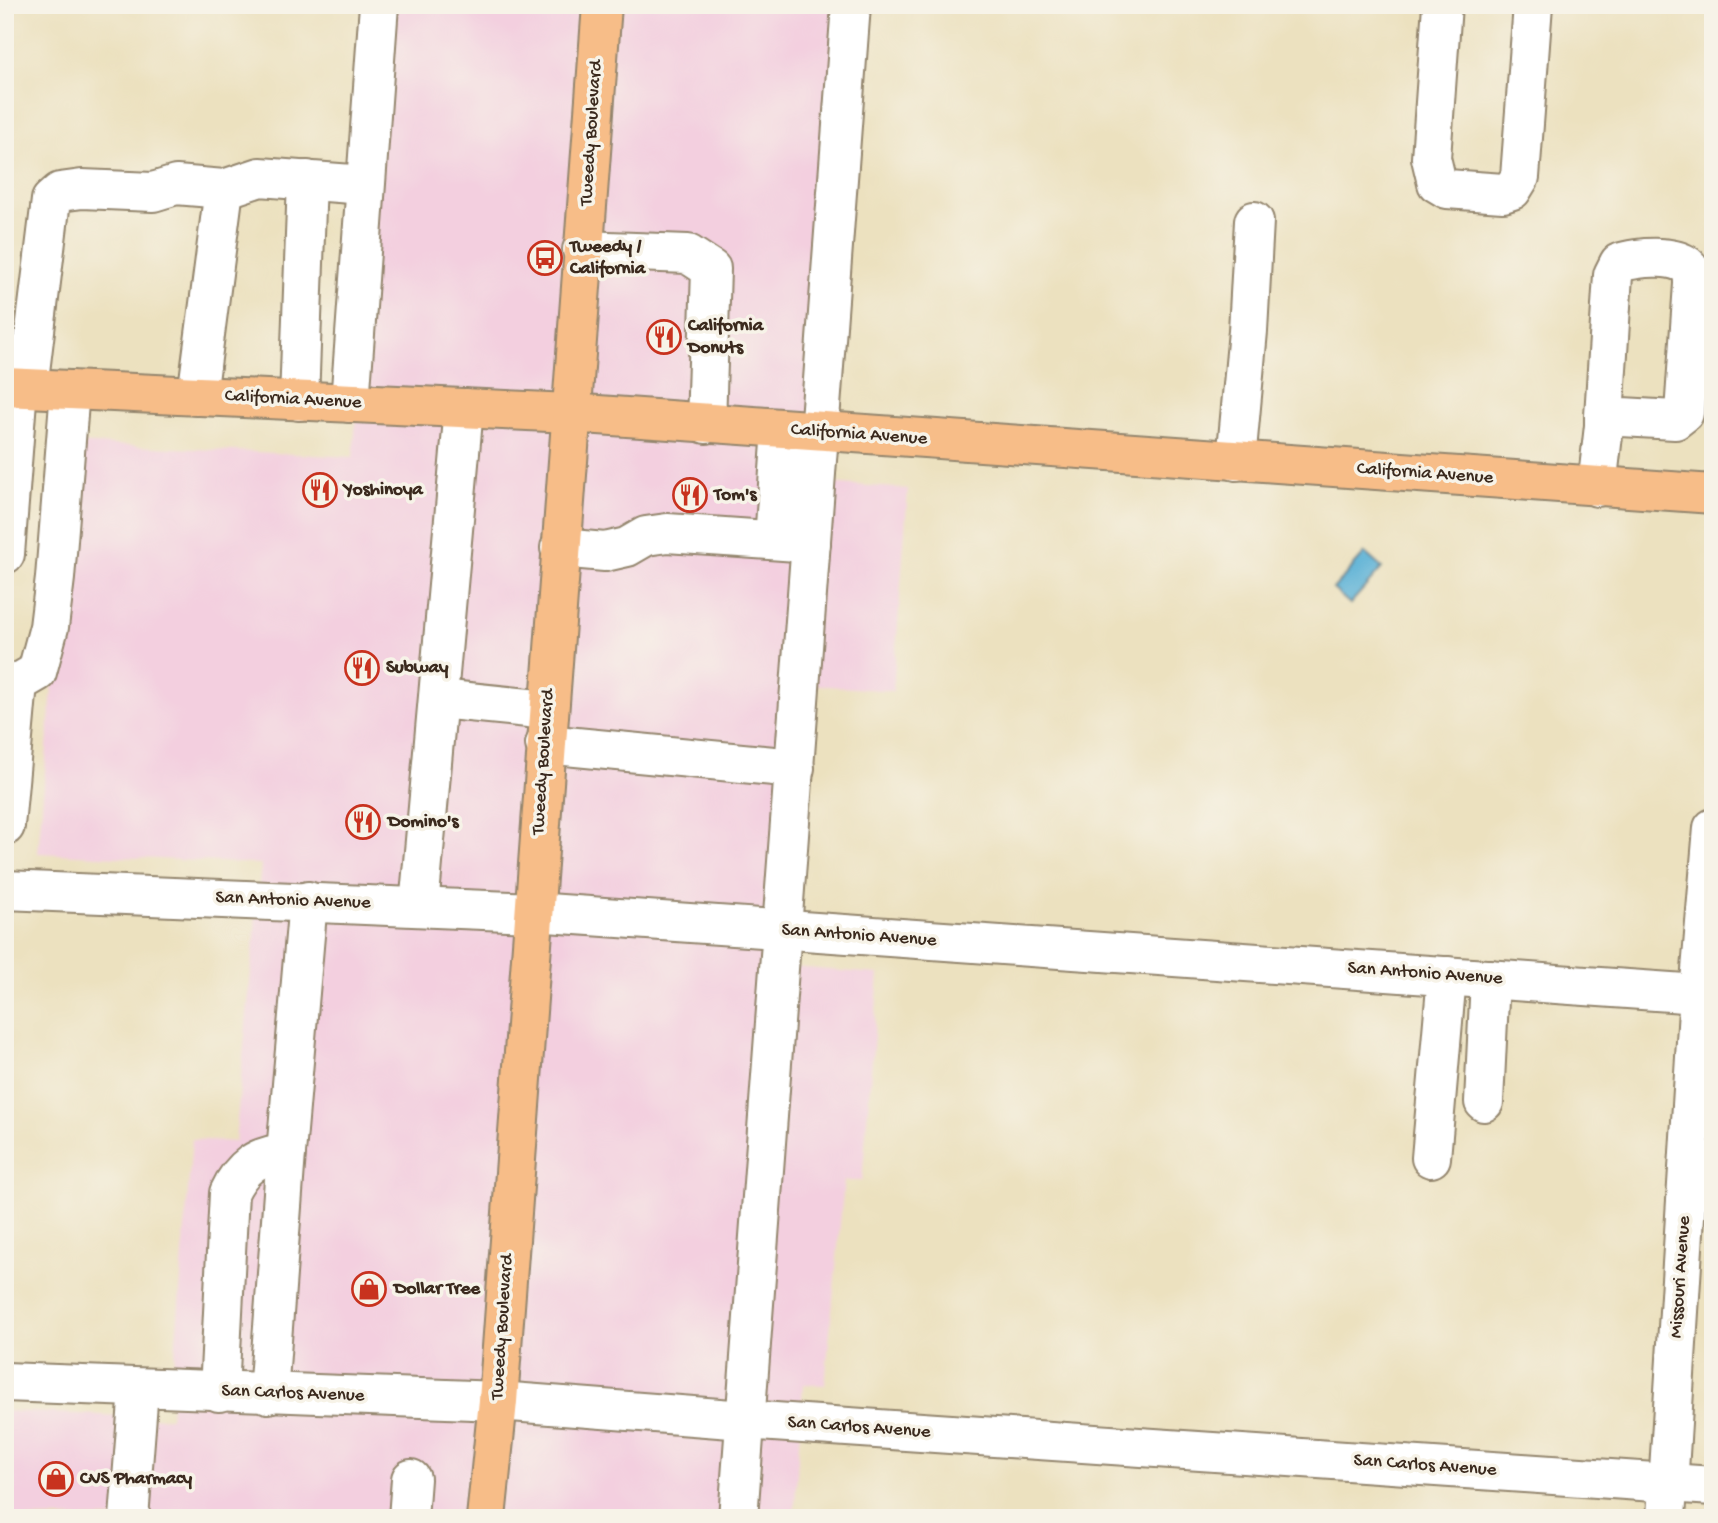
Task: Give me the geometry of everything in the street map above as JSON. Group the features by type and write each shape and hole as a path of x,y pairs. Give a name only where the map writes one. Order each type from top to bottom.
{"main road":[{"name":"Tweedy Boulevard","path":"486,1518 498,1401 602,5"},
{"name":"California Avenue","path":"17,387 570,413 1713,494"}],"street":[{"path":"349,402 379,5"},
{"path":"738,1518 795,768 793,542 801,431 851,5"},
{"path":"1442,5 1431,158 1437,183 1447,189 1503,193 1512,190 1520,177 1533,5"},
{"path":"5,554 17,387 51,200 60,192 82,189 153,192 176,185 224,189 260,177 365,185"},
{"path":"299,401 307,180"},
{"path":"197,396 224,189"},
{"path":"1236,461 1248,331 1254,221"},
{"path":"582,250 688,254 711,269 706,424"},
{"path":"5,826 18,683 37,672 49,627 70,390"},
{"path":"419,907 464,408"},
{"path":"1597,487 1604,416"},
{"path":"560,548 605,552 627,547 646,536 667,533 793,542"},
{"path":"439,699 547,727 795,768"},
{"name":"Missouri Avenue","path":"1667,1500 1706,994 1713,828"},
{"name":"San Antonio Avenue","path":"5,890 533,912 1706,994"},
{"path":"268,1394 308,901"},
{"path":"1431,1158 1447,976"},
{"path":"1484,1102 1490,979"},
{"path":"219,1392 229,1193 237,1174 257,1160 286,1153"},
{"name":"San Carlos Avenue","path":"5,1382 498,1401 1667,1500 1713,1486"},
{"path":"129,1518 139,1389"},
{"path":"408,1518 411,1479"}],"shaded area":[{"path":"388,5 864,5 829,483 908,489 893,691 814,685 792,967 879,974 862,1181 844,1181 825,1385 803,1384 794,1518 5,1518 5,1411 170,1418 192,1139 235,1142 261,864 38,853 73,443 353,457"}],"water":[{"path":"1365,553 1382,568 1350,604 1333,589"}],"place":[{"name":"Tweedy / California","path":"545,258"},
{"name":"California Donuts","path":"664,337"},
{"name":"Yoshinoya","path":"320,490"},
{"name":"Tom's","path":"690,495"},
{"name":"Subway","path":"362,668"},
{"name":"Domino's","path":"363,822"},
{"name":"Dollar Tree","path":"369,1289"},
{"name":"CVS Pharmacy","path":"56,1479"}]}
